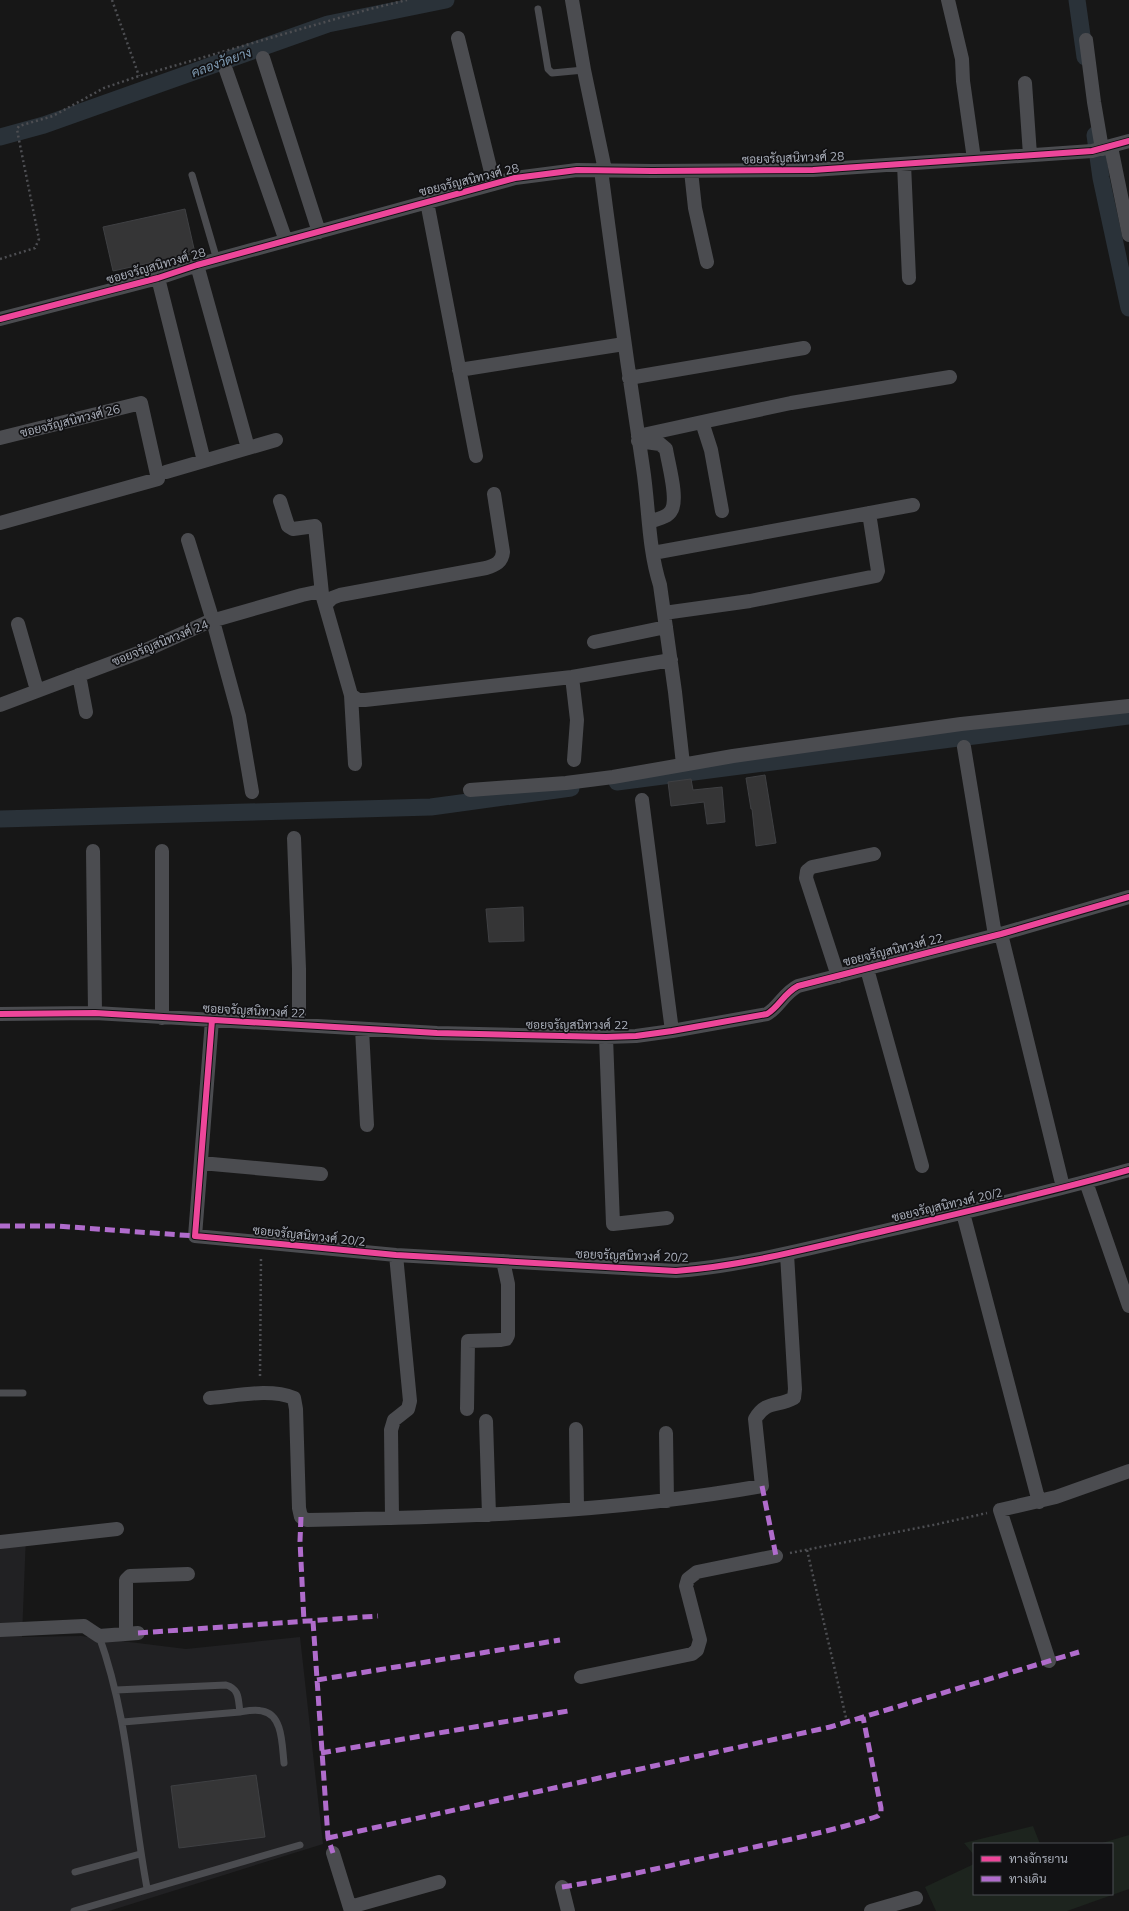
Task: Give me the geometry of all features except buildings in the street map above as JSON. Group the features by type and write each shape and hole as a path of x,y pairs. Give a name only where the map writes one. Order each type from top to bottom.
{"street":[{"path":"572,0 603,170 624,344 653,553 671,660 683,764"},
{"path":"948,0 962,59 963,81 974,159"},
{"path":"458,38 494,184"},
{"path":"1086,40 1102,149 1129,235"},
{"path":"263,58 319,232"},
{"path":"226,70 286,241"},
{"path":"1025,83 1030,155"},
{"name":"ซอยจรัญสนิทวงศ์ 28","path":"0,319 158,278 197,265 515,178 577,170 813,170 1102,149 1129,141"},
{"path":"904,164 909,278"},
{"path":"691,171 695,208 706,262"},
{"path":"427,202 476,456"},
{"path":"197,265 248,448"},
{"path":"158,278 204,461"},
{"path":"459,370 624,344"},
{"path":"629,378 804,348"},
{"path":"638,438 702,422 791,403 950,377"},
{"name":"ซอยจรัญสนิทวงศ์ 26","path":"0,438 141,403 158,479 0,523"},
{"path":"702,422 712,450 722,511"},
{"path":"638,438 660,444 666,449 673,491 673,507 671,512 666,516 649,522"},
{"path":"166,472 276,440"},
{"path":"324,599 486,568 498,562 502,558 503,552 494,494"},
{"path":"280,501 288,526 292,528 315,526 324,599 351,695 355,764"},
{"path":"653,553 913,505"},
{"path":"594,642 665,620 750,601 876,576 878,571 869,513"},
{"path":"188,540 214,621 239,716 252,792"},
{"name":"ซอยจรัญสนิทวงศ์ 24","path":"0,705 146,650 214,621 316,592 324,599"},
{"path":"18,624 37,690"},
{"path":"351,695 358,700 365,700 572,678 671,660"},
{"path":"79,675 86,712"},
{"path":"572,678 577,720 574,760"},
{"path":"470,790 581,781 683,764 961,724 1129,706"},
{"path":"964,747 998,934 1063,1187"},
{"path":"642,800 672,1031"},
{"path":"294,838 299,969 299,1024"},
{"path":"93,851 95,1013"},
{"path":"162,851 162,1018"},
{"path":"838,976 806,878 806,871 812,867 874,854"},
{"name":"ซอยจรัญสนิทวงศ์ 22","path":"0,1014 95,1013 162,1018 299,1024 362,1029 515,1036 606,1038 636,1036 767,1014 772,1012 786,994 798,986 998,934 1129,897"},
{"path":"867,969 922,1166"},
{"path":"212,1020 201,1163 321,1174"},
{"path":"362,1029 367,1125"},
{"path":"606,1038 613,1224 667,1218"},
{"name":"ซอยจรัญสนิทวงศ์ 20/2","path":"201,1163 195,1236 396,1255 676,1271 702,1269 787,1254 963,1213 1129,1170"},
{"path":"1086,1182 1129,1306"},
{"path":"963,1213 1039,1502"},
{"path":"210,1398 272,1393 284,1394 294,1398 296,1409 299,1508 301,1517 307,1520 489,1515 577,1509 667,1501 762,1486 755,1419 760,1410 768,1405 788,1402 794,1398 795,1389 787,1254"},
{"path":"392,1518 391,1430 394,1420 408,1409 410,1402 396,1255"},
{"path":"467,1409 468,1341 502,1340 506,1339 508,1335 508,1284 502,1261"},
{"path":"486,1421 489,1515"},
{"path":"576,1429 577,1509"},
{"path":"666,1433 667,1501"},
{"path":"1049,1661 1000,1510 1039,1502 1129,1470"},
{"path":"0,1542 117,1529"},
{"path":"581,1677 692,1654 697,1650 700,1640 686,1586 688,1579 697,1572 776,1556"},
{"path":"0,1630 84,1626 99,1636 132,1634 126,1580 130,1576 188,1574"},
{"path":"333,1853 351,1909 439,1882"},
{"path":"562,1887 568,1911"},
{"path":"871,1911 916,1898"}],"lane":[{"path":"538,9 548,69 552,73 584,70"},
{"path":"192,175 217,260"},
{"path":"0,1393 23,1393"},
{"path":"99,1636 116,1690 123,1722 140,1854 147,1888"},
{"path":"116,1690 226,1685 233,1687 238,1694 240,1712"},
{"path":"123,1722 262,1711 273,1715 278,1724 284,1763"},
{"path":"74,1911 147,1888 300,1845"},
{"path":"76,1872 140,1854"}],"path":[{"path":"112,0 139,76"},
{"path":"0,259 35,248 39,239 18,135 17,129 19,126 53,116 104,88 139,76 370,9 407,0"},
{"path":"260,1376 261,1242"},
{"path":"776,1556 938,1524 1000,1510"},
{"path":"806,1550 847,1722"}],"shaded area":[{"path":"26,1535 22,1637 81,1636 186,1649 300,1637 323,1844 109,1911 0,1911 0,1536"},
{"path":"1033,1826 1040,1843 973,1843 973,1854 964,1843"},
{"path":"1129,1835 1129,1889 1113,1895 1113,1843 1102,1843"},
{"path":"973,1864 973,1895 1112,1895 1067,1911 936,1911 925,1887"}],"waterway":[{"name":"คลองวัดยาง","path":"0,137 44,125 328,24 446,0"},
{"path":"1077,0 1085,57"},
{"path":"1095,135 1101,178 1129,308"},
{"path":"617,782 1129,716"},
{"path":"0,819 431,807 571,788"}],"marked path":[{"path":"0,1226 56,1226 195,1236"},
{"path":"762,1486 776,1556"},
{"path":"301,1517 300,1541 304,1622"},
{"path":"138,1633 378,1616"},
{"path":"313,1621 328,1838 333,1853"},
{"path":"317,1680 560,1640"},
{"path":"328,1838 830,1727 1079,1652"},
{"path":"321,1753 568,1711"},
{"path":"562,1887 627,1875 806,1836 878,1816 881,1813 881,1808 863,1717"}],"cycle path":[{"path":"0,319 158,278 197,265 515,178 577,170 813,170 1092,151 1129,141"},
{"path":"0,1014 95,1013 437,1033 606,1037 636,1036 767,1014 775,1008 789,992 798,986 1001,934 1129,897"},
{"path":"212,1020 195,1236 396,1255 676,1271 701,1269 750,1261 798,1251 1000,1204 1129,1170"}]}
